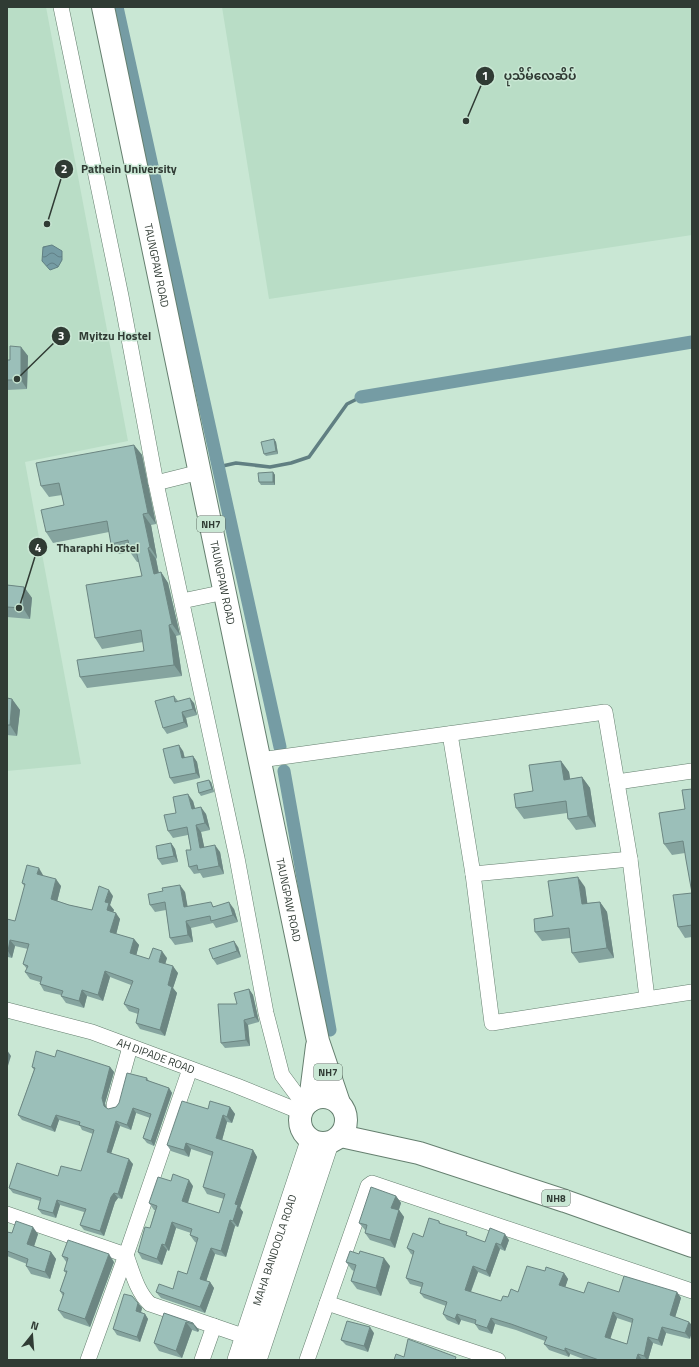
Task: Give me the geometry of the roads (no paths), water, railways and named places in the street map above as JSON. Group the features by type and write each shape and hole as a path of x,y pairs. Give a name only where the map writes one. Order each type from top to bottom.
{"highway":[{"name":"TAUNGPAW ROAD","path":"103,7 318,1041 333,1128 302,1131 300,1118 305,1106 318,1041"},
{"path":"305,1106 325,1097 333,1128"},
{"name":"NH8","path":"333,1128 418,1153 565,1201 692,1246"}],"main road":[{"name":"MAHA BANDOOLA ROAD","path":"238,1360 246,1337 333,1128"},
{"name":"MAHA BANDOOLA ROAD","path":"256,1360 333,1128"}],"street":[{"path":"61,7 121,296 156,483 237,858 274,1047 282,1075 305,1106"},
{"path":"156,483 200,472"},
{"path":"182,602 225,592"},
{"path":"260,760 605,712 630,859 647,998"},
{"path":"450,734 473,874 492,1023 692,992"},
{"path":"617,782 692,771"},
{"path":"473,874 630,859"},
{"name":"AH DIPADE ROAD","path":"7,1010 92,1032 190,1069 305,1106"},
{"path":"114,1105 130,1047"},
{"path":"88,1360 190,1069"},
{"path":"307,1360 368,1186 372,1183 692,1291"},
{"path":"7,1214 126,1255 135,1278 146,1300 150,1304 246,1337"},
{"path":"327,1303 498,1360"},
{"path":"202,1360 214,1326"}],"water":[{"path":"52,245 62,251 62,260 58,267 50,270 42,261 43,247"}],"waterway":[{"path":"117,7 280,747"},
{"path":"361,397 692,342"},
{"path":"218,467 236,463 270,467 291,463 309,457 347,404 361,397"},
{"path":"284,771 330,1030"}],"place":[{"name":"ပုသိမ်လေဆိပ်","path":"466,121"},
{"name":"Pathein University","path":"47,224"},
{"name":"Myitzu Hostel","path":"17,379"},
{"name":"Tharaphi Hostel","path":"19,608"}]}
